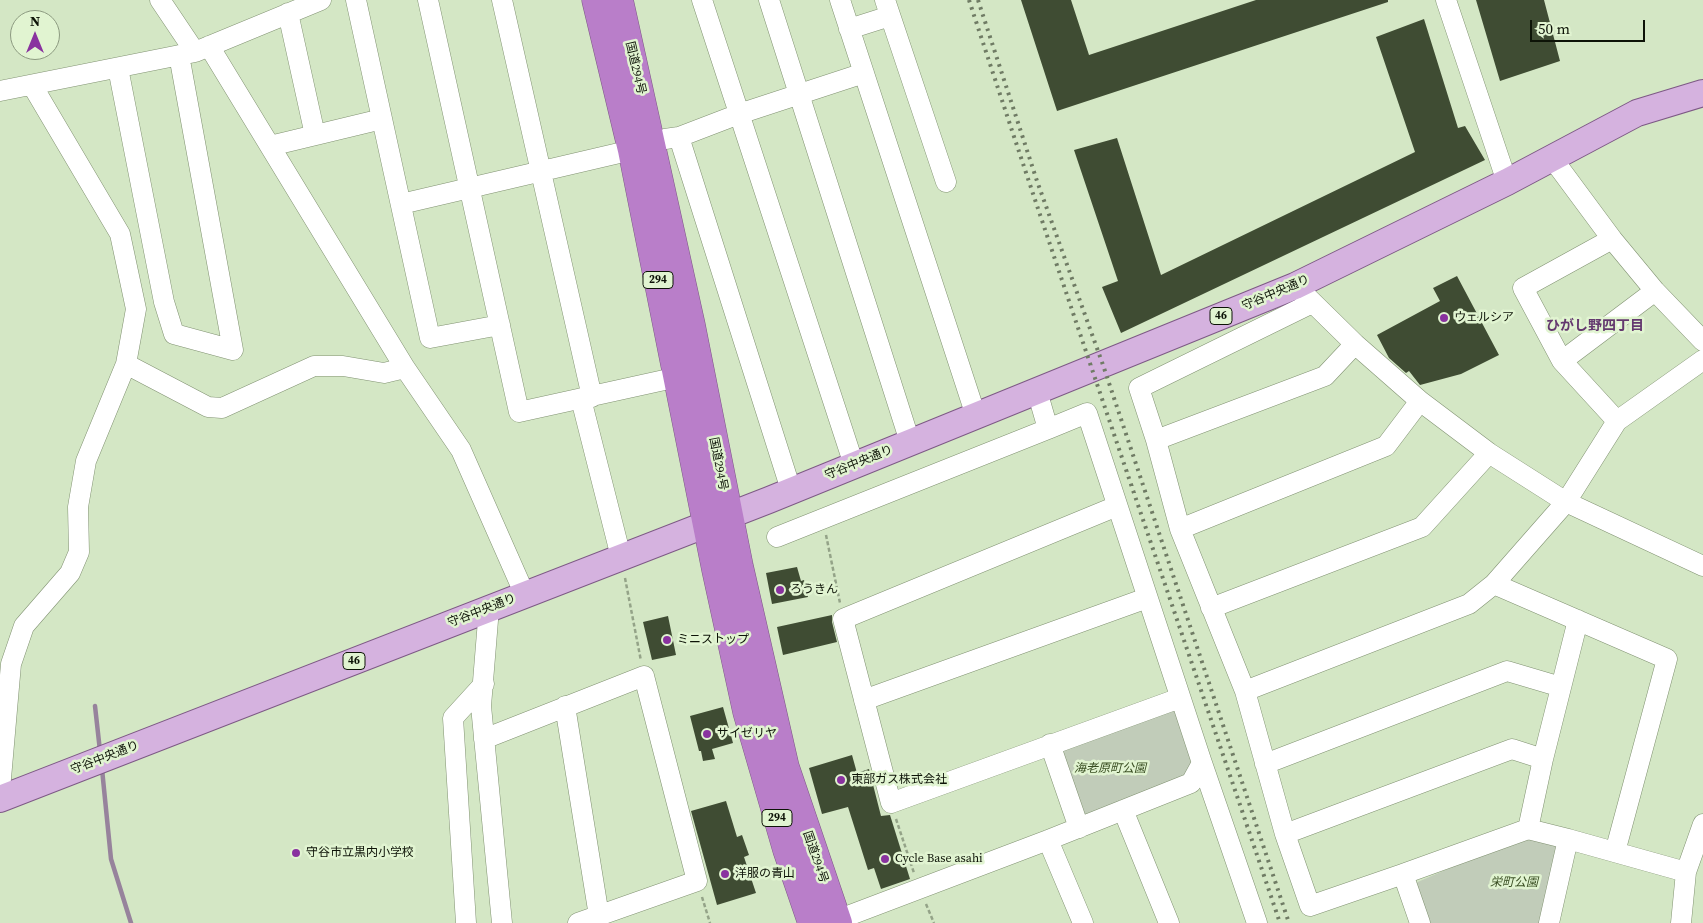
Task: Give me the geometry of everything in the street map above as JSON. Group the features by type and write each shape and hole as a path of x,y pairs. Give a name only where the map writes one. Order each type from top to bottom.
{"highway":[{"name":"国道294号","path":"596,0 641,146 691,325 718,520"},
{"name":"国道294号","path":"619,0 678,377 829,922"}],"main road":[{"name":"守谷中央通り","path":"0,799 718,520 1037,391 1304,294 1637,113 1703,93"}],"street":[{"path":"160,0 194,51 270,146 405,368 462,450 525,595"},
{"path":"0,91 194,51 321,0"},
{"path":"356,0 430,338 500,325"},
{"path":"428,0 519,412 678,377"},
{"path":"502,0 621,557"},
{"path":"702,0 854,466"},
{"path":"769,0 910,442"},
{"path":"840,0 976,416"},
{"path":"1446,0 1507,182"},
{"path":"849,29 888,8 946,182"},
{"path":"288,14 315,135"},
{"path":"118,68 164,302 174,334 233,350 194,51"},
{"path":"401,204 679,137 799,93 864,73"},
{"path":"0,790 11,664 24,626 70,572 78,552 78,507 86,461 126,364 136,309 120,234 32,85"},
{"path":"270,146 382,119"},
{"path":"679,137 791,490"},
{"path":"1552,158 1612,239 1655,291 1703,341"},
{"path":"1612,239 1523,288 1562,361 1617,421"},
{"path":"1562,361 1655,291"},
{"path":"1686,872 1528,828 1403,874 1312,915 1285,834 1244,692 1180,529 1156,440 1139,388 1304,294 1355,344 1420,401 1489,453 1566,502 1703,566"},
{"path":"1156,440 1325,376 1355,344"},
{"path":"1244,692 1469,604 1494,584 1566,502 1617,421 1703,360"},
{"path":"126,364 208,407 222,408 314,366 343,366 384,373 405,368"},
{"path":"1037,391 1048,429"},
{"path":"1180,529 1386,446 1420,401"},
{"path":"777,537 1087,413 1180,698 1257,923"},
{"path":"1211,608 1422,527 1489,453"},
{"path":"1117,506 843,619 891,803 1180,698"},
{"path":"1494,584 1667,659 1615,852"},
{"path":"864,700 1148,598"},
{"path":"489,608 482,706 502,923"},
{"path":"1528,828 1543,759 1578,620"},
{"path":"1265,764 1507,671 1561,687"},
{"path":"484,739 644,676 697,881 578,923"},
{"path":"466,923 453,718 484,684"},
{"path":"565,706 599,916"},
{"path":"1050,744 1079,828"},
{"path":"1285,834 1512,749 1543,759"},
{"path":"829,922 1048,840 1191,783 1202,763"},
{"path":"1124,810 1169,923"},
{"path":"1681,923 1686,872 1703,824"},
{"path":"1549,923 1568,839"},
{"path":"1048,840 1081,922"},
{"path":"1403,874 1420,923"}],"path":[{"path":"822,519 843,619"},
{"path":"621,557 644,676"},
{"path":"891,803 919,888"},
{"path":"697,881 710,923"}],"green space":[{"name":"海老原町公園","path":"1180,698 1202,763 1191,783 1079,828 1050,744"},
{"name":"栄町公園","path":"1522,837 1563,848 1546,923 1428,923 1413,884"}],"building":[{"path":"1021,0 1071,0 1089,55 1256,0 1388,0 1388,2 1057,111"},
{"path":"1476,0 1544,0 1560,61 1500,81"},
{"path":"1424,19 1458,128 1465,126 1485,160 1121,333 1102,287 1118,281 1074,150 1117,138 1161,275 1415,152 1376,37"},
{"name":"ウェルシア","path":"1457,276 1499,355 1461,374 1420,385 1409,371 1406,373 1389,358 1377,335 1440,301 1433,288"},
{"path":"797,567 801,581 804,580 808,597 772,604 766,573"},
{"path":"832,615 837,642 783,655 777,627"},
{"path":"668,616 676,655 652,660 643,622"},
{"path":"723,707 733,743 712,749 715,759 703,761 690,716"},
{"path":"852,755 857,773 869,769 881,816 890,815 910,879 881,889 874,868 868,870 848,807 822,814 809,768"},
{"path":"726,801 737,837 742,835 749,855 744,857 756,893 717,905 691,811"}],"waterway":[{"path":"95,706 100,751"},
{"path":"102,769 111,859 131,923"}],"railway":[{"path":"969,0 1084,347 1280,923"},
{"path":"978,0 1037,181 1103,365 1289,923"}],"place":[{"name":"ウェルシア","path":"1444,318"},
{"name":"ろうきん","path":"780,590"},
{"name":"ミニストップ","path":"667,640"},
{"name":"サイゼリヤ","path":"707,734"},
{"name":"東部ガス株式会社","path":"841,780"},
{"name":"守谷市立黒内小学校","path":"296,853"},
{"name":"Cycle Base asahi","path":"885,859"},
{"name":"洋服の青山","path":"725,874"}],"district":[{"name":"ひがし野四丁目","path":"1595,326"}]}
